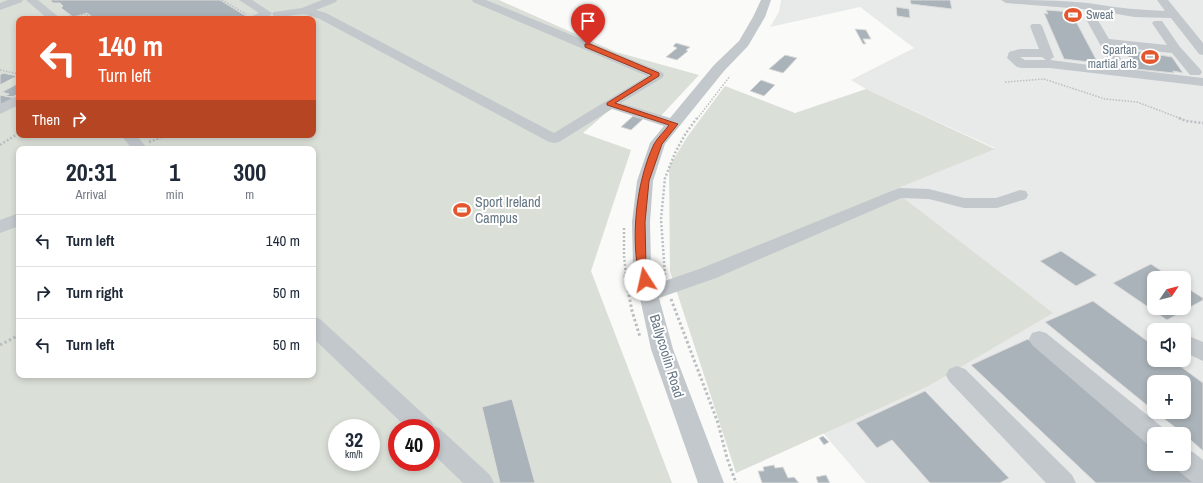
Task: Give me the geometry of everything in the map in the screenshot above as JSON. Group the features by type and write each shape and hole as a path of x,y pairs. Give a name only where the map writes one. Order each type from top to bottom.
{"street":[{"path":"0,8 18,0"},
{"path":"31,0 51,16"},
{"path":"244,0 266,13 265,15 259,16"},
{"path":"278,14 304,11 332,0"},
{"path":"304,11 322,15 554,139 657,75 477,0"},
{"name":"Ballycoolin Road","path":"711,483 662,348 642,266 641,222 645,181 658,143 719,68 744,43 759,17 766,0"},
{"path":"1006,0 1094,13 1102,6 1171,15"},
{"path":"1162,0 1171,15 1203,51"},
{"path":"1094,13 1106,42 1123,73"},
{"path":"1158,23 1176,50 1199,77"},
{"path":"1036,26 1047,55 1020,53 1013,55 1013,58 1022,64 1050,64 1123,73 1199,77"},
{"path":"1184,28 1203,30"},
{"path":"1106,42 1176,50"},
{"path":"0,110 16,101"},
{"path":"609,104 674,124"},
{"path":"131,138 138,146"},
{"path":"649,294 709,273 899,193 929,194 964,203 997,203 1020,195"},
{"path":"316,327 413,419"},
{"path":"1039,339 1147,429"},
{"path":"1191,346 1203,352"},
{"path":"957,375 1063,483"},
{"path":"440,444 481,483"},
{"path":"1191,466 1203,476"}],"path":[{"path":"222,0 248,16"},
{"path":"0,70 16,73"},
{"path":"665,273 662,249 661,219 665,178 675,153 686,133 731,75"},
{"path":"1005,82 1044,79 1105,99 1137,102 1186,121 1203,122"},
{"path":"0,145 16,135"},
{"path":"144,146 161,138"},
{"path":"625,222 623,244 627,284 641,340"},
{"path":"671,299 718,423 727,458 736,483"},
{"path":"0,345 16,337"}],"shaded area":[{"name":"Sport Ireland Campus","path":"0,0 499,0 616,52 699,75 659,118 614,106 583,133 631,150 591,271 672,483 0,483"},
{"path":"781,0 1203,0 1203,483 866,483 823,433 927,387 1052,313 892,190 995,148 866,89 851,80 914,48 860,7 770,27 779,12"},
{"path":"725,86 795,113 866,89 995,149 893,190 1053,313 927,387 736,473 670,271 669,167 687,137"}],"building":[{"path":"50,0 220,0 246,16 91,16 87,13 72,16 61,8 63,6 60,3 53,3"},
{"path":"910,0 950,0 952,9 911,4"},
{"path":"896,7 909,9 910,18 897,16"},
{"path":"1046,10 1071,12 1098,63 1064,59 1044,13 1048,14"},
{"path":"855,29 866,30 871,39 863,39 866,44 863,44"},
{"path":"676,43 690,47 686,50 688,51 677,60 666,57 677,48 673,46"},
{"path":"1124,49 1172,57 1183,73 1135,69"},
{"path":"785,55 797,58 783,73 769,69"},
{"path":"3,73 16,77 0,85 0,75"},
{"path":"761,80 775,85 764,96 750,91"},
{"path":"16,85 16,95 12,97 5,96 9,94 2,92"},
{"path":"0,95 16,98 0,106"},
{"path":"633,116 643,119 631,130 621,127"},
{"path":"1061,251 1097,275 1076,286 1040,261"},
{"path":"1151,264 1162,271 1147,271 1147,306 1113,283"},
{"path":"1191,290 1203,298 1203,300 1191,307"},
{"path":"1093,301 1147,341 1147,367 1181,367 1203,383 1203,451 1191,440 1191,427 1175,427 1164,419 1191,419 1191,375 1147,375 1147,405 1045,322"},
{"path":"1160,315 1176,315 1167,320"},
{"path":"1028,339 1147,440 1147,471 1183,471 1197,483 1096,483 971,365"},
{"path":"925,391 1009,478 1000,483 930,483 892,440 877,448 856,423"},
{"path":"512,399 535,483 500,483 482,407"},
{"path":"823,436 829,442 824,445 819,438"},
{"path":"774,465 775,468 783,467 788,478 794,477 799,483 762,483 758,471 764,471 763,467"},
{"path":"826,475 830,483 818,483 816,477"}],"place":[{"name":"Sweat","path":"1073,15"},
{"name":"Spartan martial arts","path":"1150,57"},
{"name":"Sport Ireland Campus","path":"462,210"}],"route":[{"path":"588,45 657,75 609,104 674,124 658,143 645,181 641,222 642,266 645,280"}]}
